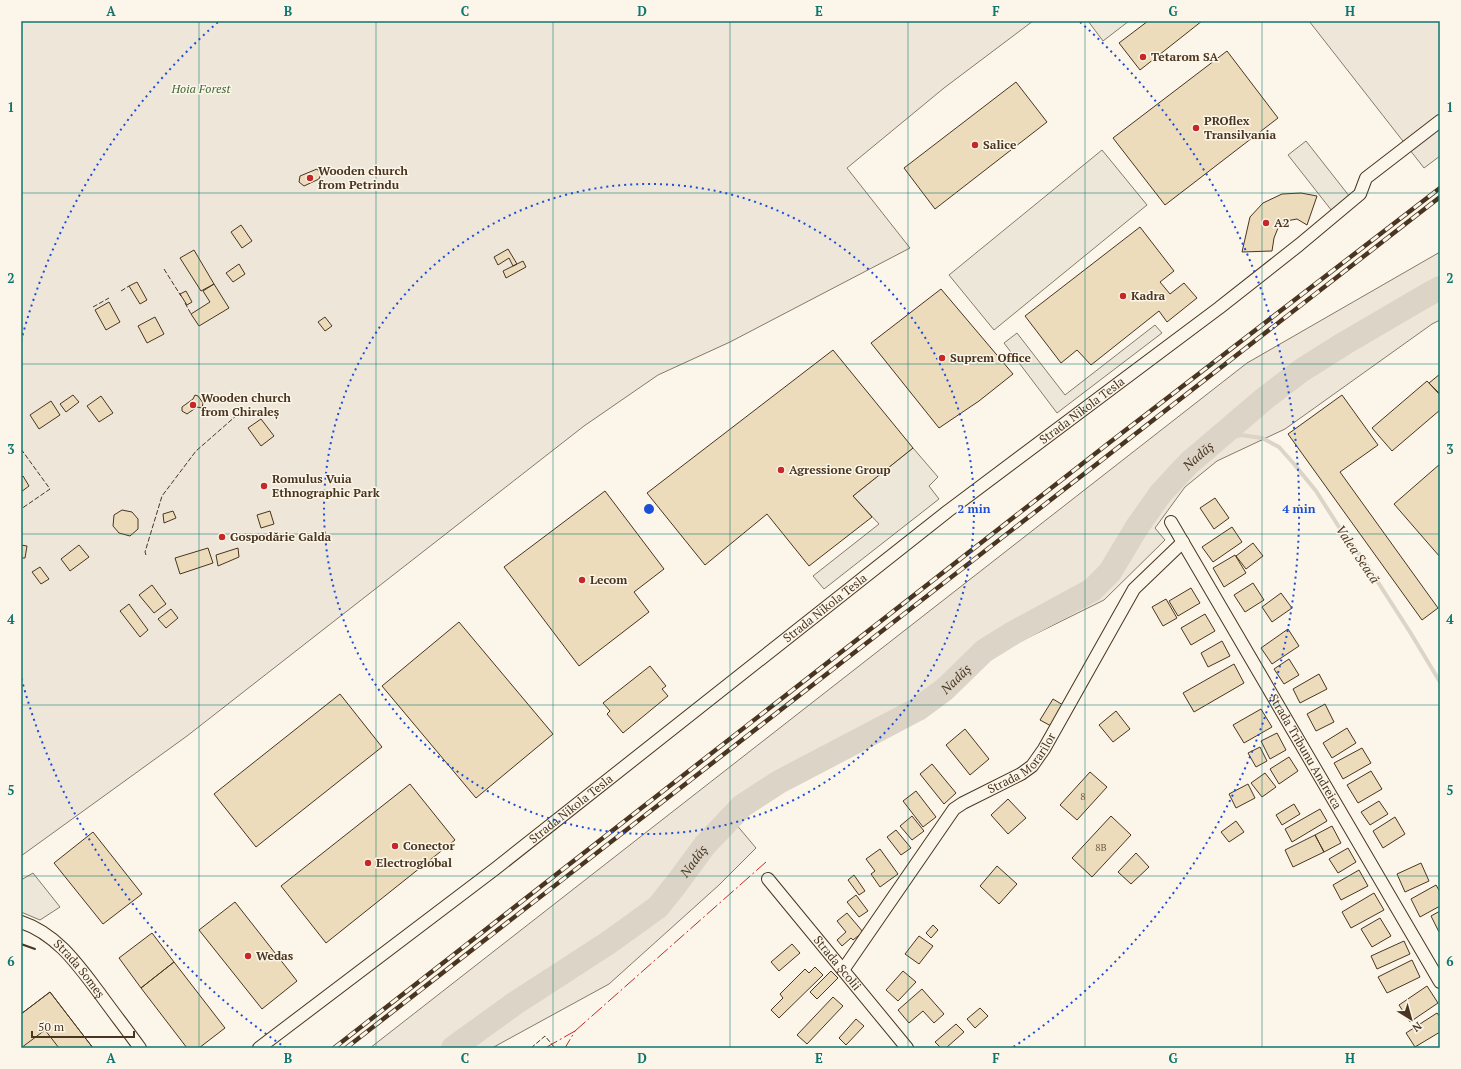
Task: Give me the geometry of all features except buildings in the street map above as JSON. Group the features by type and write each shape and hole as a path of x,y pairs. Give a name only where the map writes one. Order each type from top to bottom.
{"street":[{"name":"Strada Nikola Tesla","path":"260,1048 494,869 948,510 1250,284 1360,194 1366,178 1440,121"},
{"name":"Strada Tribunu Andreica","path":"1171,522 1440,982"},
{"name":"Strada Morarilor","path":"843,970 954,809 962,803 1020,774 1032,766 1044,748 1134,588 1183,542"},
{"name":"Strada Școlii","path":"768,879 907,1048"},
{"name":"Strada Someș","path":"21,922 44,933 63,948 76,962 140,1048"}],"green space":[{"name":"Romulus Vuia Ethnographic Park","path":"21,21 1033,21 944,88 847,168 910,248 730,342 658,375 584,426 187,736 21,856"},
{"path":"1309,21 1440,21 1440,156 1424,168"},
{"path":"1440,252 1440,320 1432,324 1285,429 1217,461 1185,487 1155,528 1165,540 1104,600 993,655 937,703 897,731 777,792 758,804 735,823 756,848 719,885 609,984 492,1048 370,1048 1247,363"}],"shaded area":[{"path":"1088,21 1129,21 1103,41"},
{"path":"1306,141 1350,197 1332,211 1288,155"},
{"path":"1102,150 1147,205 994,330 949,275"},
{"path":"1155,325 1162,333 1057,413 1004,343 1017,333 1065,395"},
{"path":"913,448 938,477 929,486 939,499 824,589 813,576 879,524 853,496"},
{"path":"33,873 60,907 40,920 21,912 21,880"}],"waterway":[{"name":"Nadăș","path":"453,1048 514,1004 608,943 658,907 705,845 742,806 779,782 918,709 945,689 984,651 1013,633 1092,590 1110,572 1137,527 1161,493 1189,463 1264,399 1302,370 1345,343 1440,288"},
{"name":"Valea Seacă","path":"1216,441 1241,435 1262,438 1279,447 1316,491 1339,527 1365,562 1440,682"}],"railway":[{"path":"334,1048 1105,446 1440,188"},
{"path":"346,1048 1440,197"}],"fence":[{"path":"164,269 181,296"},
{"path":"121,291 129,286"},
{"path":"93,307 109,298"},
{"path":"185,303 191,314"},
{"path":"146,555 145,552 162,496 196,451 237,415"},
{"path":"21,449 50,489 21,509"},
{"path":"531,1048 545,1036 555,1048"}],"wall":[{"path":"21,944 35,949"}],"power":[{"path":"575,1031 766,862"},
{"path":"545,1048 575,1031 565,1048"}],"place":[{"name":"Tetarom SA","path":"1143,57"},
{"name":"PROflex Transilvania","path":"1196,128"},
{"name":"Salice","path":"975,145"},
{"name":"Wooden church from Petrindu","path":"310,178"},
{"name":"A2","path":"1266,223"},
{"name":"Kadra","path":"1123,296"},
{"name":"Suprem Office","path":"942,358"},
{"name":"Wooden church from Chiraleș","path":"193,405"},
{"name":"Agressione Group","path":"781,470"},
{"name":"Romulus Vuia Ethnographic Park","path":"264,486"},
{"name":"Gospodărie Galda","path":"222,537"},
{"name":"Lecom","path":"582,580"},
{"name":"Conector","path":"395,846"},
{"name":"Electroglobal","path":"368,863"},
{"name":"Wedas","path":"248,956"}],"park label":[{"name":"Hoia Forest","path":"201,89"}]}
